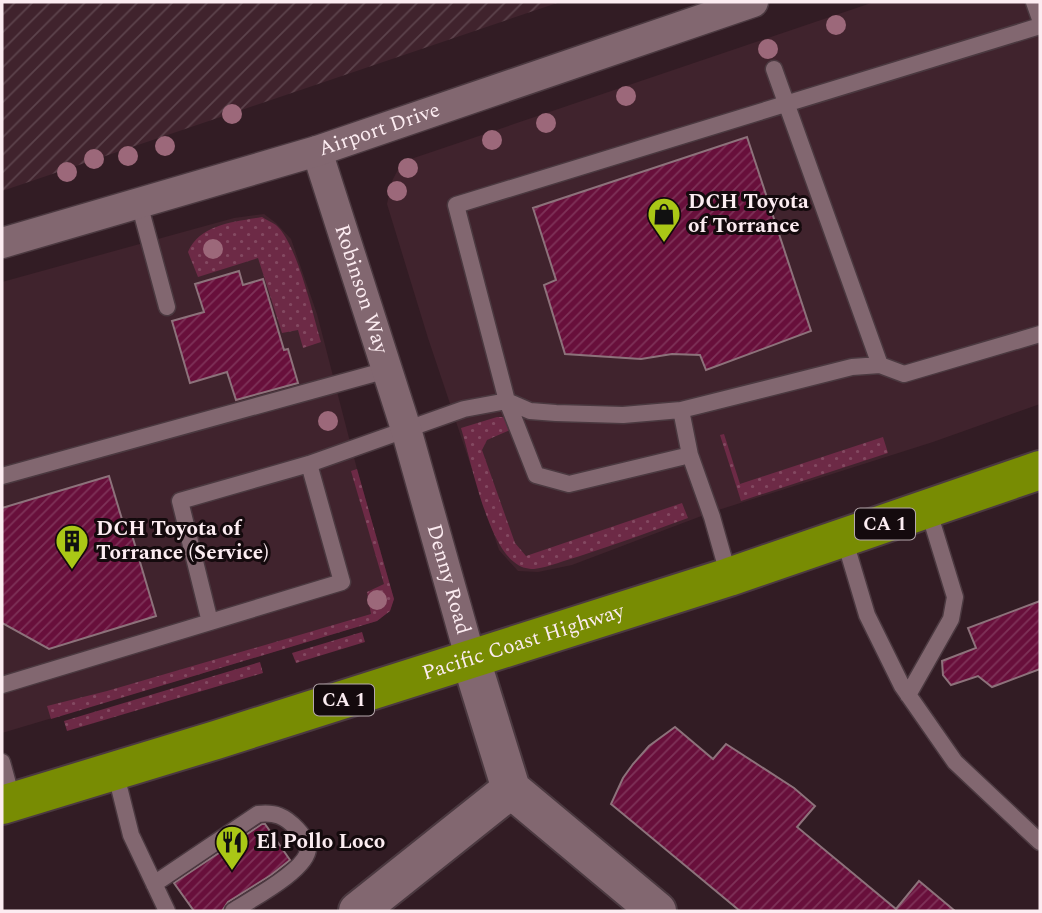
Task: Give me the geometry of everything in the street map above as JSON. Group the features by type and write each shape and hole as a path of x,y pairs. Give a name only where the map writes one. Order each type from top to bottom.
{"highway":[{"name":"Pacific Coast Highway","path":"7,803 729,578 1040,470"}],"street":[{"name":"Airport Drive","path":"2,243 317,151 753,2"},
{"name":"Robinson Way","path":"317,151 406,429"},
{"name":"Denny Road","path":"406,429 471,660 511,789"},
{"path":"358,911 511,789 657,911"}],"lane":[{"path":"1034,2 1040,19"},
{"path":"690,455 569,484 536,475 507,401 456,205 1040,26"},
{"path":"774,69 880,365"},
{"path":"139,203 167,307"},
{"path":"210,622 180,502 309,464 464,409 507,401 530,411 556,413 622,415 681,410 852,367 880,365 904,374 1040,334"},
{"path":"2,476 387,370"},
{"path":"681,410 690,455 712,517 729,578"},
{"path":"2,685 342,582 309,464"},
{"path":"908,695 951,619 955,597 928,509"},
{"path":"844,538 867,615 908,695 956,762 1040,842"},
{"path":"2,762 7,803"},
{"path":"115,771 131,835 167,911"},
{"path":"154,884 258,814 273,813 285,818 302,835 308,848 306,857 297,869 233,911"}],"shaded area":[{"path":"2,2 560,2 2,191"},
{"path":"874,2 1040,2 1040,404 933,442 712,512 572,565 538,572 518,571 499,550 428,338 387,204 392,181 402,162"},
{"path":"264,214 291,239 317,314 394,599 390,611 377,621 2,733 2,282 234,218"},
{"path":"262,217 276,225 291,247 321,342 303,348 298,330 282,333 258,258 198,277 188,252 201,235 219,226"},
{"path":"505,417 510,430 487,440 482,450 515,543 526,556 682,503 688,518 546,567 531,569 519,565 504,552 488,520 461,428"},
{"path":"724,434 740,484 883,437 888,453 741,501 720,435"},
{"path":"357,469 394,599 390,611 377,621 51,719 47,706 371,614 367,592 384,584 351,471"},
{"path":"362,632 365,642 296,663 292,653"},
{"path":"260,662 263,673 67,731 64,721"}],"building":[{"name":"DCH Toyota of Torrance","path":"747,137 811,331 706,370 700,355 672,354 641,359 565,354 544,285 556,280 533,208"},
{"path":"239,271 243,285 263,279 284,350 288,349 298,383 236,400 227,372 190,383 172,321 204,312 195,284"},
{"name":"DCH Toyota of Torrance (Service)","path":"109,476 124,526 129,525 156,616 49,649 2,623 2,508"},
{"path":"1040,601 1040,669 992,687 978,676 951,685 943,675 942,661 976,648 968,628"},
{"path":"675,727 713,759 726,744 794,788 815,806 797,827 896,909 919,881 955,911 740,911 611,804 633,764 649,746"},
{"name":"El Pollo Loco","path":"265,824 290,860 228,902 222,911 194,911 174,883"}],"place":[{"name":"DCH Toyota of Torrance","path":"664,244"},
{"name":"DCH Toyota of Torrance (Service)","path":"72,571"},
{"name":"El Pollo Loco","path":"232,872"}]}
